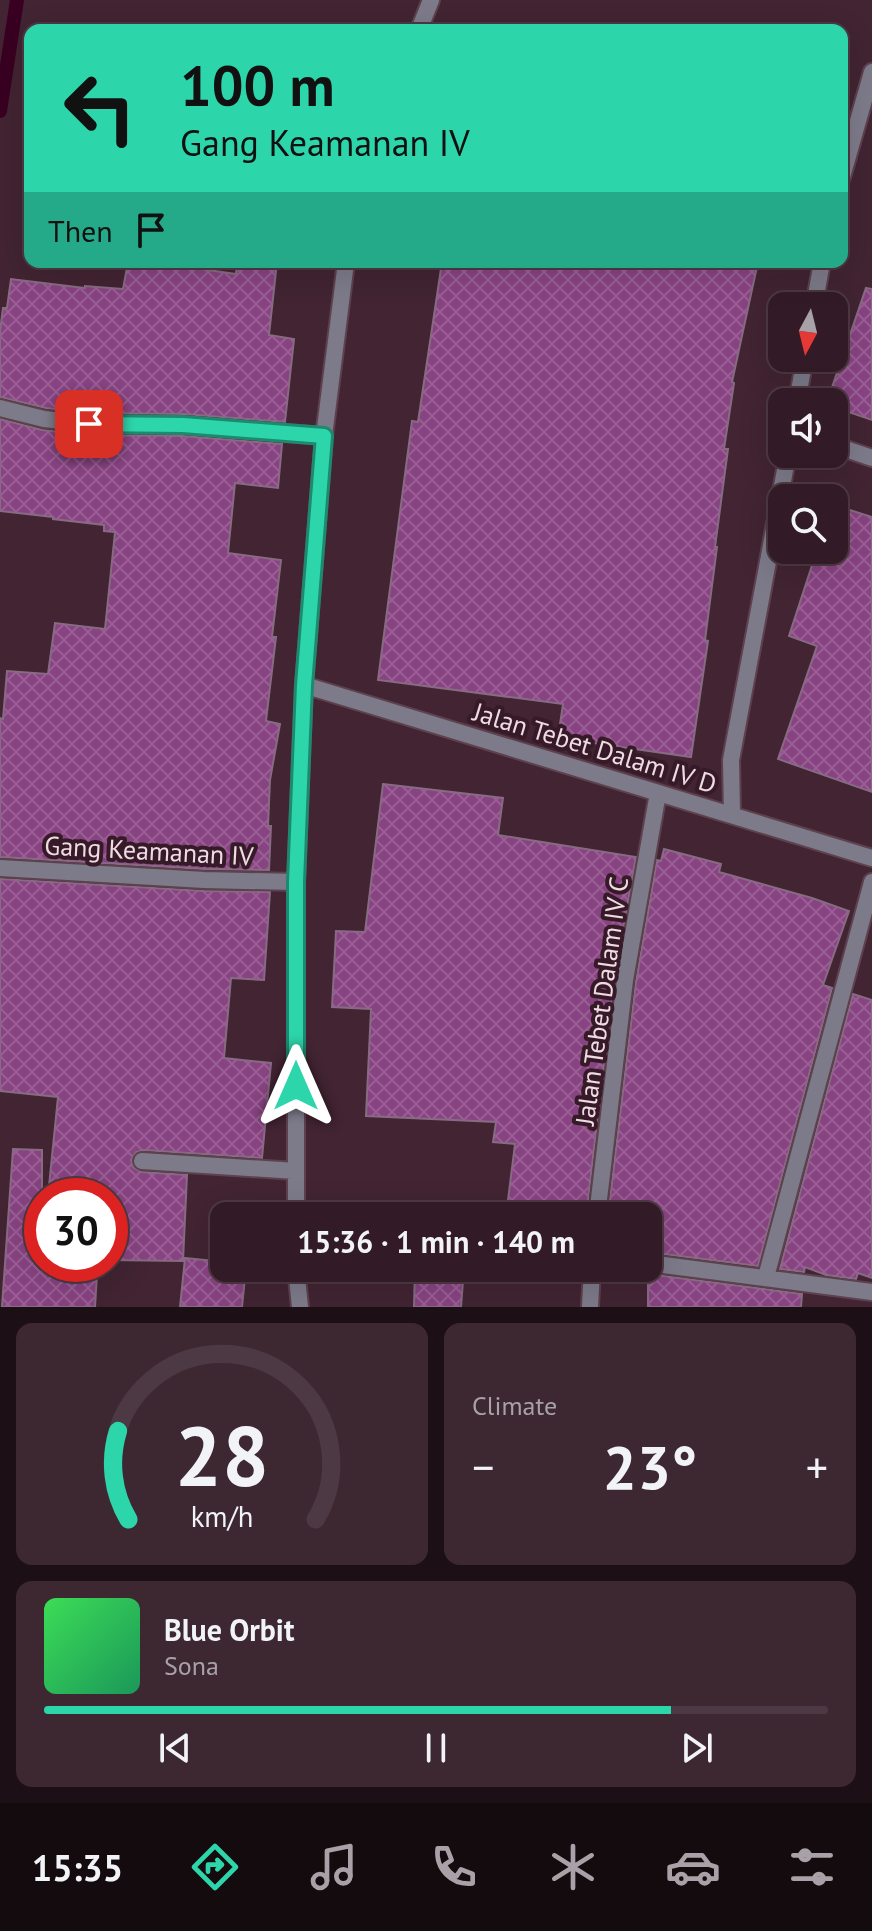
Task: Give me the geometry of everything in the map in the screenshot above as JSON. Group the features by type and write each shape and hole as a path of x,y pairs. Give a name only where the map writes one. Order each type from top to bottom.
{"street":[{"path":"421,24 431,0"},
{"path":"848,156 872,72"},
{"path":"296,1202 296,882 304,685 324,436 345,268"},
{"path":"817,292 821,268"},
{"path":"0,408 44,419 89,424 183,425 324,436"},
{"path":"848,450 872,458"},
{"path":"732,814 731,760 785,468"},
{"name":"Jalan Tebet Dalam IV D","path":"304,685 872,858"},
{"name":"Jalan Tebet Dalam IV C","path":"599,1202 625,980 658,793"},
{"name":"Gang Keamanan IV","path":"0,868 296,882"},
{"path":"766,1277 872,882"},
{"path":"142,1161 296,1171"},
{"path":"662,1265 872,1292"},
{"path":"297,1282 300,1307"},
{"path":"590,1307 591,1282"}],"building":[{"path":"127,268 194,268 236,274 236,268 276,268 269,335 294,339 285,422 184,414 90,413 46,408 0,397 0,331 11,279 123,289"},
{"path":"441,268 757,268 732,382 724,449 728,449 705,640 708,641 691,757 558,738 563,704 378,680 412,421 418,422"},
{"path":"866,288 872,289 872,420 848,412 848,388 832,388 837,372 848,372 848,341"},
{"path":"0,419 42,430 88,435 183,436 282,444 278,488 235,483 228,553 281,560 266,721 280,724 270,780 269,870 0,857 0,718 3,719 7,671 48,674 55,623 105,629 115,532 104,531 104,525 0,511"},
{"path":"848,509 872,517 872,792 778,759 817,646 789,636 812,564 848,564"},
{"path":"383,784 503,798 498,835 636,857 614,979 588,1202 508,1202 515,1144 493,1142 496,1122 366,1116 371,1009 332,1007 336,931 365,932"},
{"path":"664,849 721,864 719,872 849,911 823,985 832,988 758,1266 662,1254 662,1202 610,1202 636,982 657,860 661,861"},
{"path":"0,879 270,892 264,980 231,978 224,1058 271,1063 262,1158 143,1150 136,1152 131,1160 133,1167 141,1172 187,1175 183,1261 128,1260 128,1178 50,1178 58,1097 0,1091"},
{"path":"853,994 872,1000 872,1278 858,1273 856,1279 826,1275 805,1267 804,1272 780,1269"},
{"path":"13,1149 42,1150 42,1178 24,1178 24,1282 97,1282 95,1307 2,1307"},
{"path":"185,1258 210,1261 210,1282 245,1282 242,1307 180,1307"},
{"path":"662,1276 802,1294 801,1307 648,1307 648,1282 662,1282"},
{"path":"415,1282 463,1282 461,1307 414,1307"}],"waterway":[{"path":"0,111 17,0"}],"route":[{"path":"89,424 183,425 324,436 304,685 296,882 296,1086"}]}
